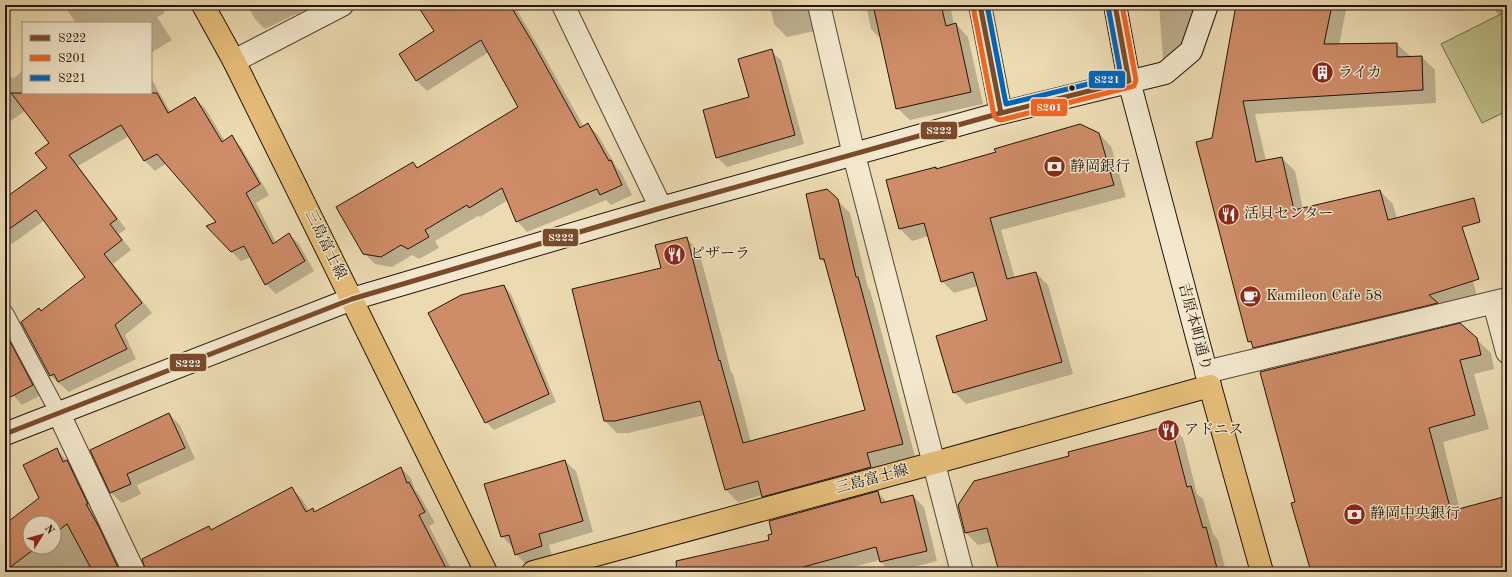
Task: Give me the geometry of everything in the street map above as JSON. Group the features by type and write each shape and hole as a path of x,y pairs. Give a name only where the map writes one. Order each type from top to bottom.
{"main road":[{"name":"三島富士線","path":"203,5 234,61 486,572"},
{"name":"三島富士線","path":"533,572 934,464 1208,379"},
{"name":"吉原本町通り","path":"1208,379 1262,572"}],"street":[{"path":"234,61 342,5"},
{"path":"563,5 661,208"},
{"path":"819,5 854,155 962,572"},
{"path":"980,5 1001,113"},
{"name":"吉原本町通り","path":"1115,5 1129,80 1208,379"},
{"path":"5,434 58,412 352,299 661,208 1001,113 1165,72 1191,51 1207,5"},
{"path":"1208,379 1501,301 1507,352"},
{"path":"58,412 134,572"}],"lane":[{"path":"5,313 58,412"}],"green space":[{"path":"1507,11 1507,111 1482,123 1441,44"}],"building":[{"path":"417,5 510,5 580,128 588,123 609,161 611,160 622,185 600,195 597,189 516,222 502,188 469,208 467,205 425,230 429,237 408,249 401,245 381,257 363,254 336,207 413,162 417,168 518,107 481,40 416,81 399,54 434,31"},
{"path":"873,5 941,5 946,26 956,23 971,92 896,109"},
{"path":"1236,5 1332,5 1324,44 1397,43 1397,57 1422,56 1423,90 1243,101 1256,162 1282,157 1294,210 1380,190 1388,220 1474,198 1480,222 1462,227 1479,279 1429,295 1438,303 1253,348 1251,341 1248,342 1196,142 1212,138"},
{"path":"772,49 795,135 716,158 703,110 749,97 738,59"},
{"path":"11,93 157,93 168,113 195,97 222,142 232,135 260,184 246,193 273,244 289,233 305,261 265,285 244,246 231,252 206,226 216,222 157,154 144,161 121,125 69,155 117,219 110,224 122,240 104,254 142,303 115,325 127,349 58,382 54,374 50,376 21,322 39,308 41,311 85,277 36,210 5,232 5,198 47,168 35,153 49,143"},
{"path":"1080,124 1099,133 1114,185 990,218 1007,279 1036,272 1062,362 953,393 936,336 987,320 973,272 941,282 924,223 899,229 886,180 936,167 936,169 996,152 994,149"},
{"path":"827,189 838,199 856,277 858,277 903,444 867,453 871,467 762,497 758,481 725,490 700,401 615,421 604,421 572,289 661,268 655,245 687,237 719,361 720,360 743,443 865,410 824,259 820,259 806,194"},
{"path":"504,285 549,394 485,423 428,313 461,295"},
{"path":"1460,323 1477,338 1481,355 1460,360 1475,415 1429,428 1451,511 1507,496 1507,572 1311,572 1291,503 1295,502 1260,372"},
{"path":"6,334 33,385 5,400 5,335"},
{"path":"169,413 185,448 127,474 131,484 110,493 90,450"},
{"path":"1171,425 1187,487 1191,486 1203,528 1206,527 1218,572 999,572 987,528 965,533 958,505 974,481 1069,456 1068,452"},
{"path":"57,448 63,462 67,460 88,504 86,504 99,527 120,572 93,572 67,524 62,528 62,515 22,515 22,555 26,555 5,571 5,524 39,498 23,465"},
{"path":"565,460 583,521 539,534 542,546 515,555 509,535 501,537 484,484"},
{"path":"401,467 407,483 409,482 425,512 419,515 448,572 146,572 142,559 209,526 211,530 292,487 306,512 313,508 314,512"},
{"path":"878,491 881,503 913,495 927,551 880,562 876,547 785,572 677,572 676,561 769,540 768,535 772,534 769,521"}],"transit line":[{"name":"S222","path":"980,5 1001,113"},
{"name":"S221","path":"987,5 1006,104 1121,76 1108,6"},
{"name":"S222","path":"1115,5 1129,81"},
{"name":"S201","path":"973,6 994,115 997,119 1001,120 1134,86 1136,80 1122,5"},
{"name":"S222","path":"5,434 352,299 661,208 1001,113 1129,81"}],"place":[{"name":"ライカ","path":"1323,73"},
{"name":"静岡銀行","path":"1054,167"},
{"name":"活貝センター","path":"1228,214"},
{"name":"ピザーラ","path":"675,254"},
{"name":"Kamileon Cafe 58","path":"1251,296"},
{"name":"アドニス","path":"1169,430"},
{"name":"静岡中央銀行","path":"1355,514"}]}
